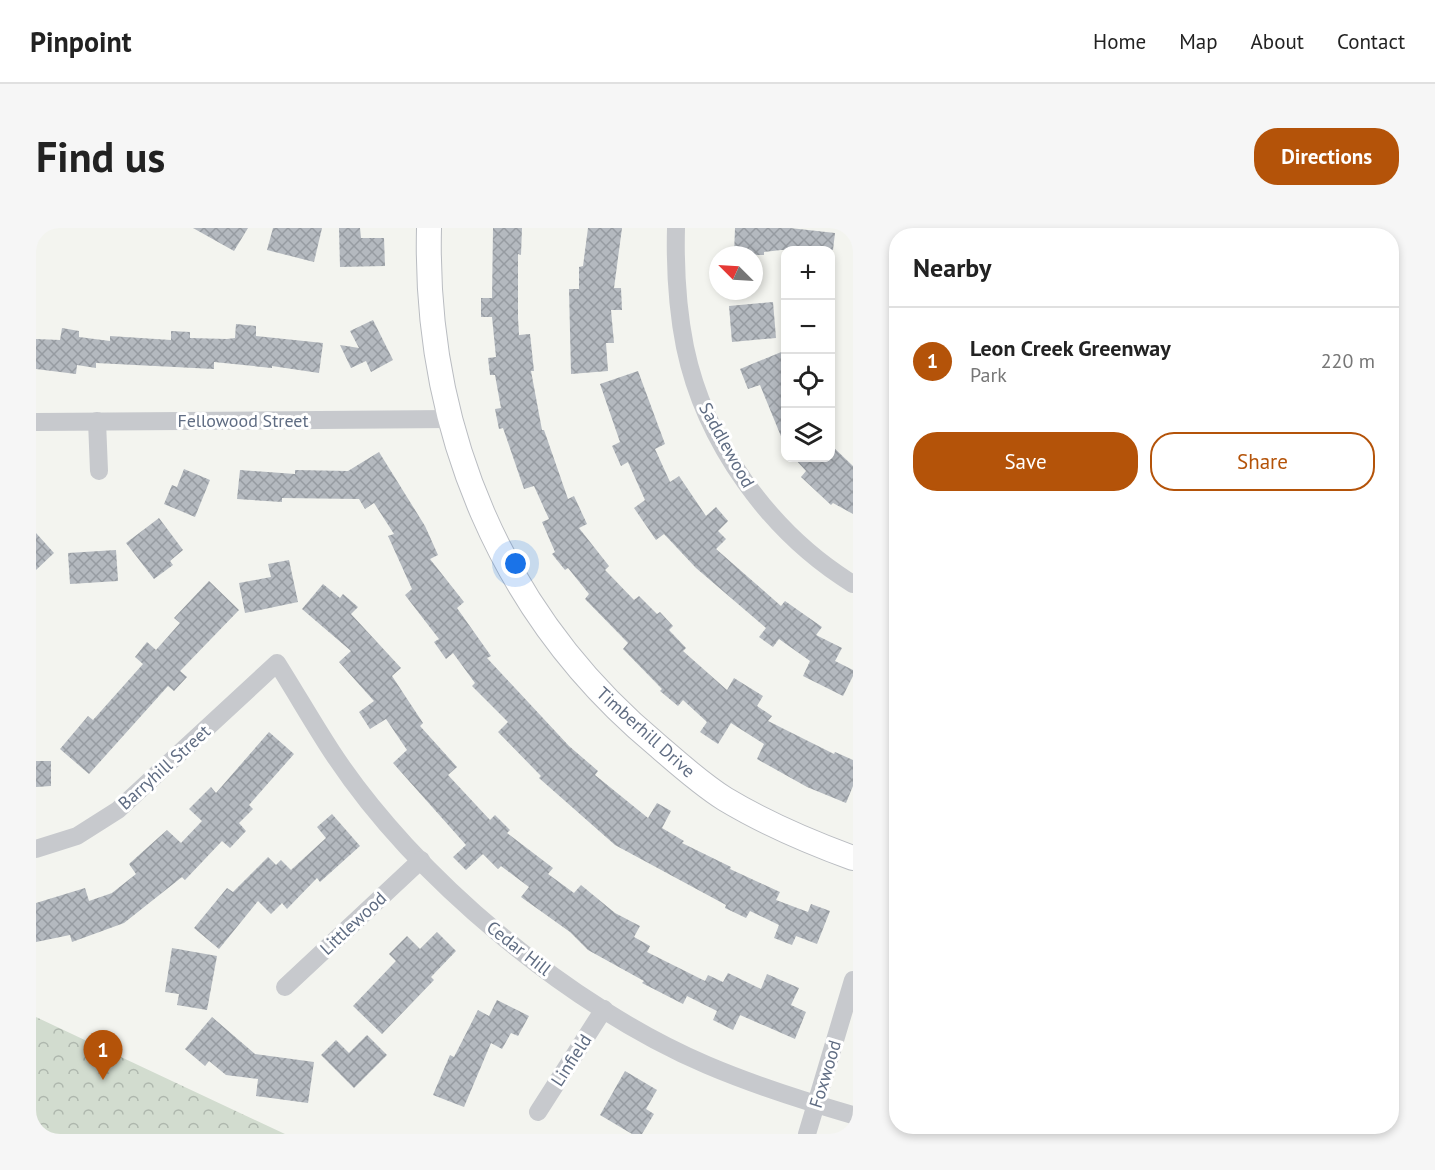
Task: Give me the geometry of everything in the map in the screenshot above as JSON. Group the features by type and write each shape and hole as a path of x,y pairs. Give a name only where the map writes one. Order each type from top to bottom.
{"street":[{"name":"Timberhill Drive","path":"429,228 435,329 458,452 479,508 509,569 545,626 587,679 629,722 724,798 790,833 853,858"},
{"name":"Saddlewood","path":"675,228 678,309 683,339 696,387 711,424 753,493 779,523 808,551 853,584"},
{"name":"Fellowood Street","path":"36,422 450,418"},
{"path":"97,421 99,471"},
{"name":"Barryhill Street","path":"36,849 77,836 118,810 277,663"},
{"name":"Cedar Hill","path":"277,663 332,753 387,823 443,884 512,945 639,1031 707,1065 853,1115"},
{"name":"Littlewood","path":"285,987 421,860"},
{"name":"Foxwood","path":"807,1134 853,980"},
{"name":"Linfield","path":"538,1112 604,1009"}],"green space":[{"path":"36,1017 55,1026 285,1134 36,1134"}],"building":[{"path":"193,228 248,228 234,251"},
{"path":"273,228 322,228 314,262 267,250"},
{"path":"339,228 360,228 361,238 384,238 385,266 340,267"},
{"path":"493,228 522,228 521,255 518,254 519,335 530,334 534,371 531,371 542,430 544,430 568,499 574,496 587,524 579,528 609,566 605,570 634,600 639,596 657,614 660,612 673,626 669,630 686,648 683,651 727,690 734,678 763,696 757,706 772,716 768,721 834,754 835,752 853,760 853,786 846,803 807,787 757,759 764,744 731,723 718,744 700,732 707,722 683,700 678,706 660,691 662,689 623,649 628,643 585,599 589,594 568,568 565,570 552,554 555,552 542,522 549,519 534,486 524,489 503,428 499,429 495,409 501,408 495,375 490,375 488,358 496,357 492,317 481,317 481,298 492,298"},
{"path":"588,228 622,228 614,288 621,288 622,310 611,310 614,343 606,343 608,371 571,374 569,289 579,289 579,267 583,266"},
{"path":"735,228 790,228 835,233 833,246 781,246 781,250 764,252 764,255 763,246 734,246"},
{"path":"773,302 776,338 732,342 729,306"},
{"path":"373,320 393,360 371,372 366,361 351,368 340,345 359,348 350,331"},
{"path":"236,324 256,326 256,336 323,343 319,373 272,366 272,368 214,362 214,369 96,363 96,368 77,365 76,374 36,369 36,339 60,340 62,328 79,331 79,337 110,341 110,336 171,340 171,331 190,332 190,338 227,339 235,338"},
{"path":"781,352 781,436 760,385 748,389 740,369"},
{"path":"638,371 665,444 655,449 670,482 679,476 706,516 716,507 728,521 718,531 726,539 716,549 781,606 785,601 822,627 816,635 842,648 835,661 853,670 853,676 843,696 803,676 810,661 779,639 773,647 759,637 766,628 696,568 664,534 656,540 634,508 645,500 628,462 621,466 612,446 620,442 600,384"},
{"path":"835,449 853,466 853,514 833,503 831,505 801,477 806,471 798,462 835,462"},
{"path":"379,452 425,526 438,555 430,559 464,602 457,608 491,656 487,658 569,746 598,771 595,775 648,818 657,803 671,811 662,828 684,841 682,843 780,892 776,900 808,912 811,904 830,911 817,944 796,936 792,945 774,938 779,925 750,911 746,918 725,908 726,905 615,845 539,778 541,776 498,732 508,722 472,686 475,683 453,653 446,659 434,642 439,639 405,595 412,589 388,536 394,534 374,503 365,509 359,499 282,498 282,502 237,499 240,470 295,474 295,470 348,471"},
{"path":"184,469 210,480 195,517 164,504 172,485 177,487"},
{"path":"159,518 183,550 170,561 173,565 154,579 126,543"},
{"path":"36,533 54,553 36,570"},
{"path":"116,550 118,581 70,584 68,553"},
{"path":"289,560 298,602 245,613 239,583 271,577 268,564"},
{"path":"209,581 239,610 180,671 187,677 174,691 168,686 89,774 60,749 88,716 93,720 143,664 135,657 147,642 156,650 180,623 174,618"},
{"path":"323,584 340,598 343,594 358,607 351,614 401,668 392,676 423,723 420,726 457,767 448,775 490,820 495,815 510,830 507,833 553,868 548,874 574,893 581,885 615,913 640,926 634,937 650,946 647,952 705,981 708,975 723,982 728,973 761,989 767,974 799,988 791,1005 806,1012 795,1039 740,1015 733,1030 713,1020 717,1011 687,996 683,1004 642,983 644,981 588,950 570,932 521,897 529,887 501,866 498,869 483,854 466,870 453,857 466,845 393,763 407,750 386,719 370,729 359,712 374,701 339,662 351,651 302,609"},
{"path":"269,732 294,754 249,805 253,809 239,823 246,831 230,848 222,841 185,880 182,877 124,923 72,942 70,935 36,942 36,903 85,888 89,901 112,893 136,874 129,864 167,830 181,843 202,821 189,809 211,787 216,793"},
{"path":"36,761 51,761 51,786 36,787"},
{"path":"332,814 360,846 320,882 317,878 287,909 282,903 271,914 258,901 219,949 194,928 227,888 233,892 268,857 276,865 281,860 291,870 326,838 317,827"},
{"path":"437,932 456,951 431,977 434,980 382,1034 353,1006 396,961 389,954 407,936 420,949"},
{"path":"172,948 217,956 207,1010 177,1005 179,994 165,992"},
{"path":"497,1000 529,1016 518,1036 511,1033 502,1049 491,1043 464,1107 433,1095 450,1055 454,1057 478,1010 489,1016"},
{"path":"212,1017 255,1054 314,1062 308,1103 256,1096 258,1079 226,1075 209,1061 205,1066 185,1049"},
{"path":"367,1035 387,1055 354,1088 321,1055 336,1040 349,1053"},
{"path":"625,1071 657,1090 646,1109 654,1114 642,1134 632,1134 600,1115"}],"place":[{"name":"Leon Creek Greenway","path":"103,1080"}]}
